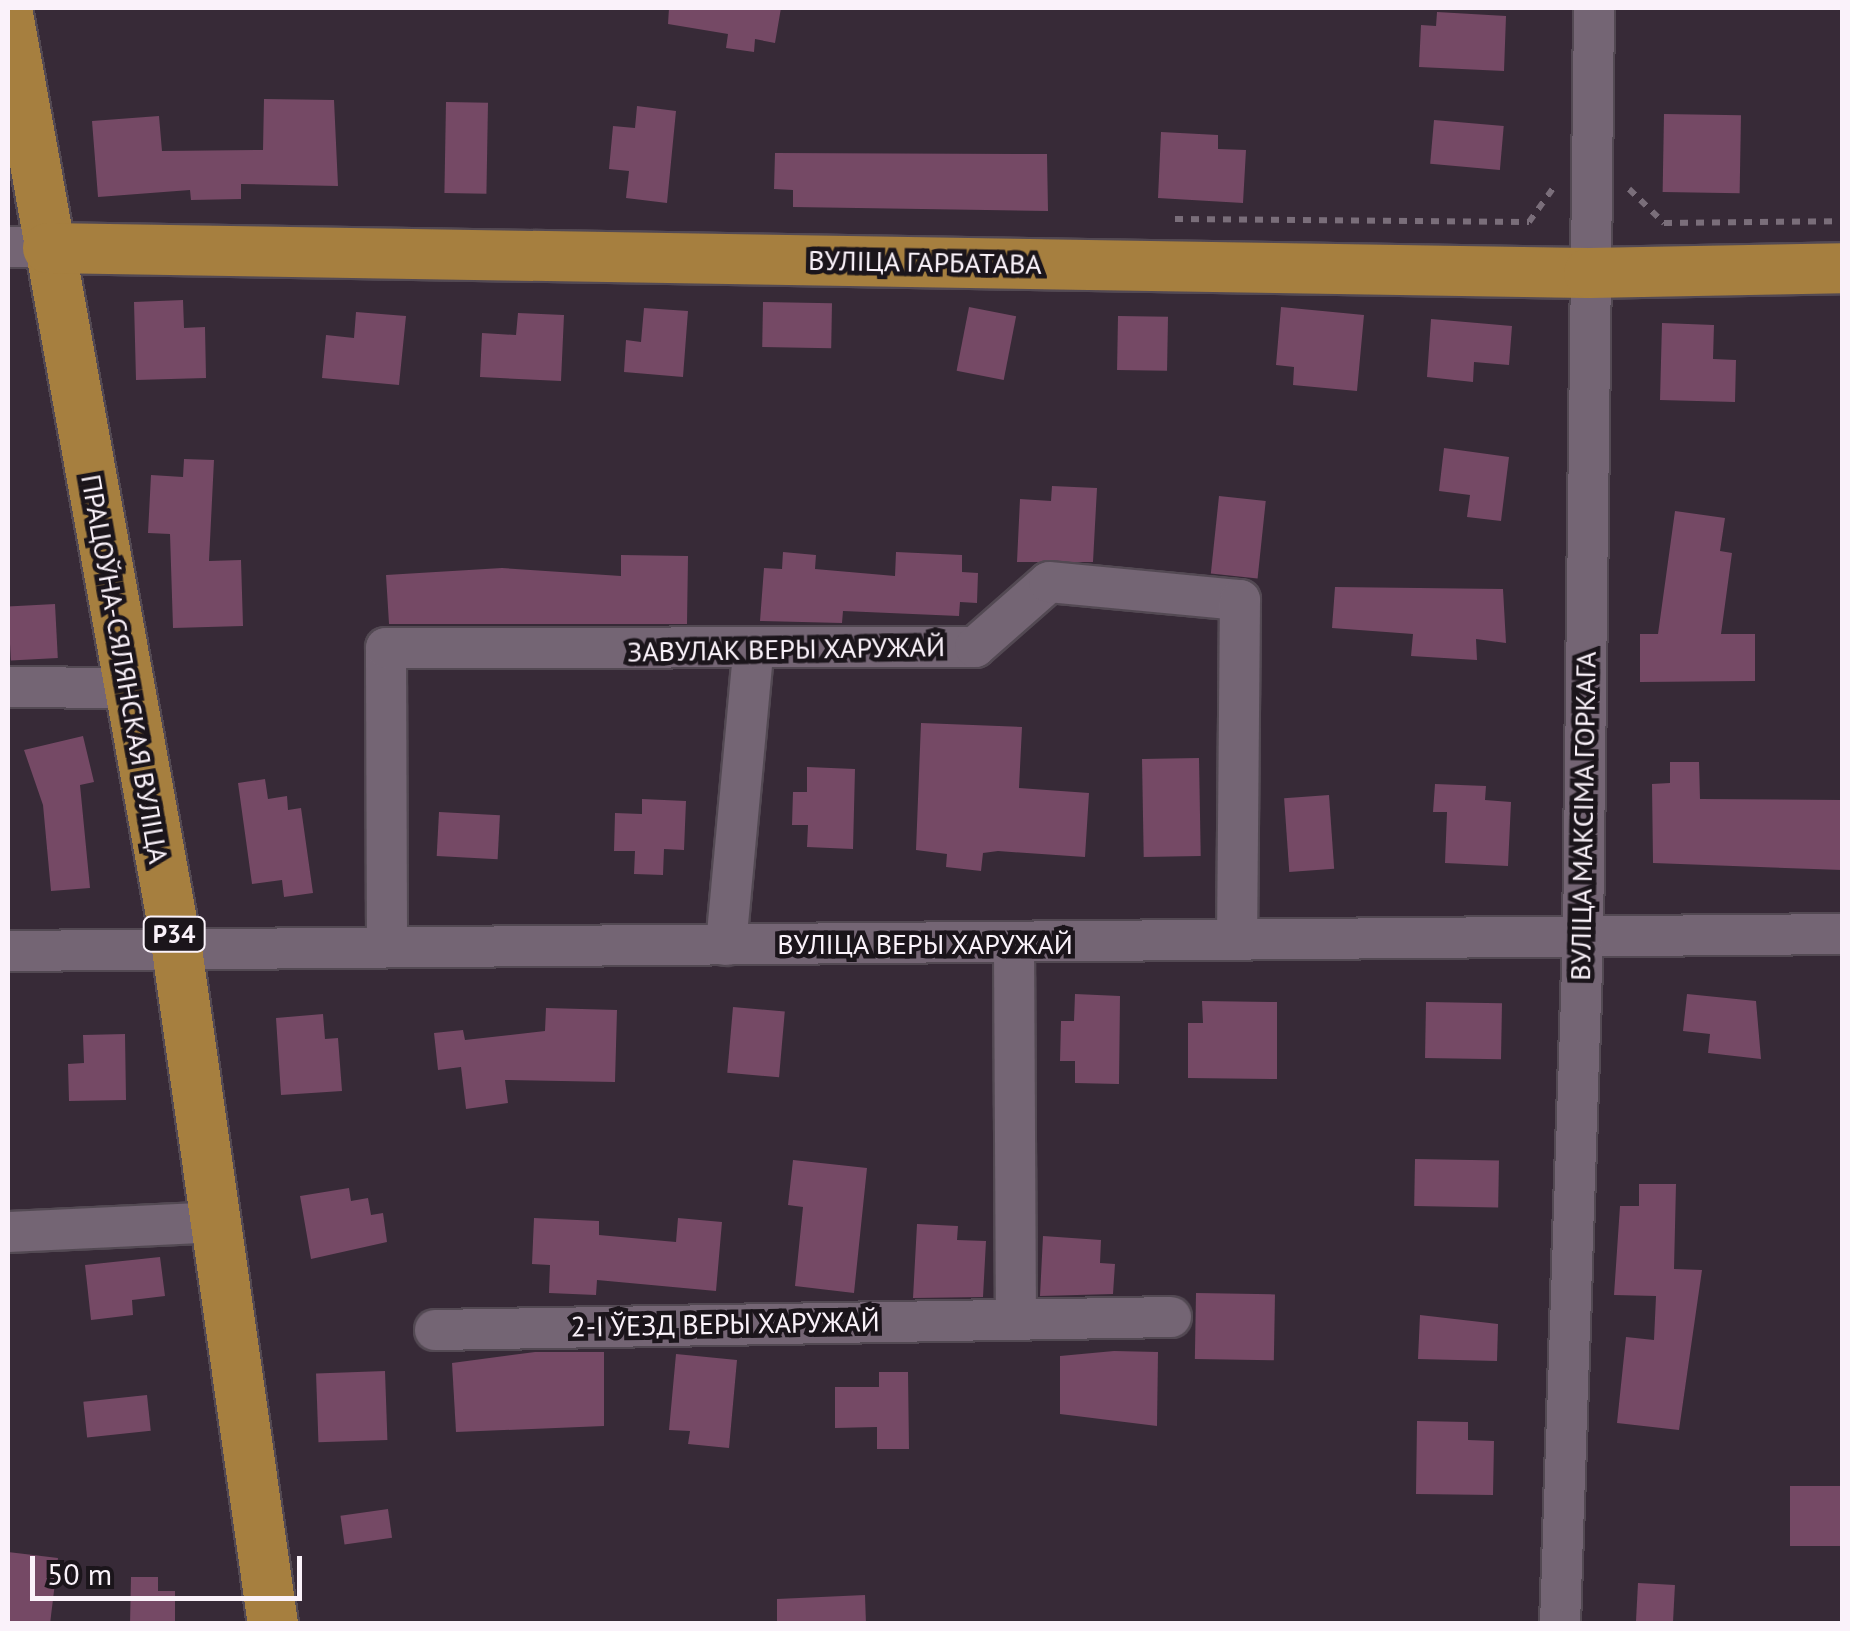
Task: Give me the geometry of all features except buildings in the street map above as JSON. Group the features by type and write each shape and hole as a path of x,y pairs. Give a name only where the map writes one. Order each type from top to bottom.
{"main road":[{"name":"ПРАЦОЎНА-СЯЛЯНСКАЯ ВУЛІЦА","path":"8,14 28,248 129,688 177,949 273,1624"},
{"name":"ВУЛІЦА ГАРБАТАВА","path":"28,248 1589,272 1842,268"}],"street":[{"name":"ВУЛІЦА МАКСІМА ГОРКАГА","path":"1560,1624 1583,938 1594,8"},
{"name":"ЗАВУЛАК ВЕРЫ ХАРУЖАЙ","path":"387,944 386,648 753,652 975,646 1049,582 1240,600 1237,937"},
{"path":"726,944 753,652"},
{"path":"8,687 129,688"},
{"name":"ВУЛІЦА ВЕРЫ ХАРУЖАЙ","path":"8,952 387,944 1014,945 1237,937 1842,934"},
{"path":"1014,945 1016,1317"},
{"path":"8,1232 217,1222"},
{"name":"2-І ЎЕЗД ВЕРЫ ХАРУЖАЙ","path":"434,1330 1171,1317"}],"path":[{"path":"1162,220 1530,222 1556,184 1628,187 1664,222 1842,221"}]}
